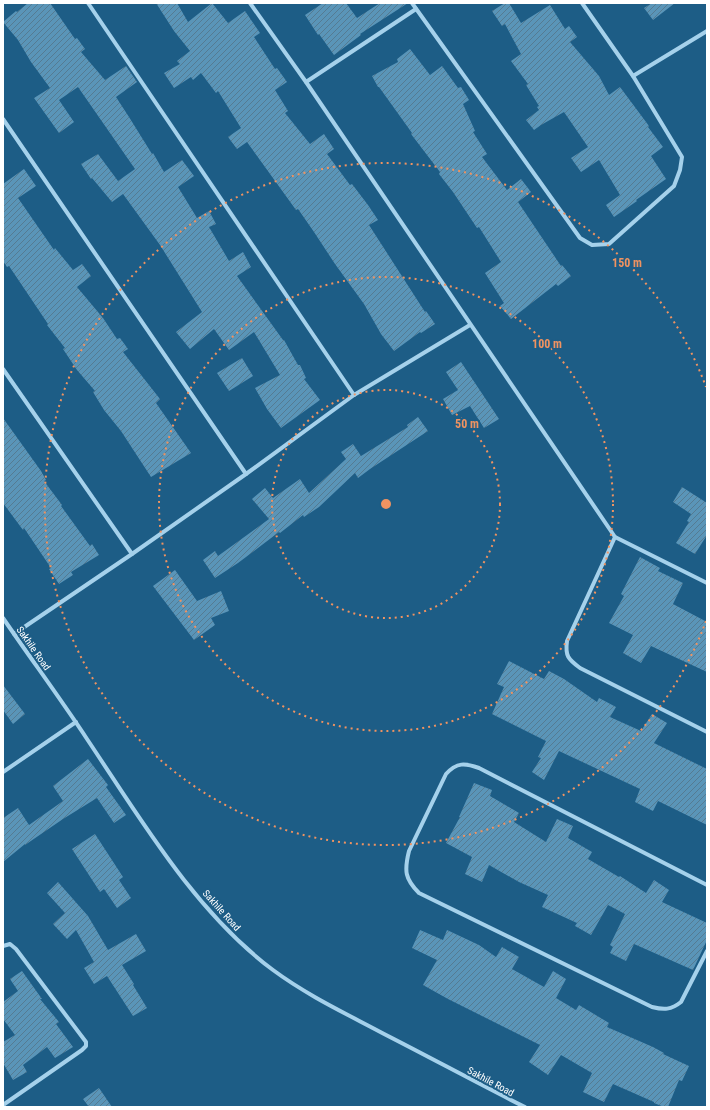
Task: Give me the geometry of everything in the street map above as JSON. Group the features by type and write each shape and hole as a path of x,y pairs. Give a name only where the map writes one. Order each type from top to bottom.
{"street":[{"path":"250,3 306,82 615,537 707,583"},
{"path":"412,3 580,238 592,245 609,244 674,186 680,170 682,157 633,76 582,3"},
{"path":"90,4 354,395"},
{"path":"306,82 416,9"},
{"path":"633,76 707,31"},
{"path":"3,120 246,474"},
{"path":"14,634 246,474 354,395 470,325"},
{"path":"3,369 132,554"},
{"path":"615,537 567,641 566,649 568,657 580,668 707,732"},
{"name":"Sakhile Road","path":"3,618 76,722 158,845 209,910 246,947 273,970 340,1011 525,1107"},
{"path":"3,772 76,722"},
{"path":"707,885 469,764 459,764 452,767 446,774 409,851 406,862 406,873 410,884 419,893 652,1007 668,1010 675,1008 681,1002 707,951"},
{"path":"3,946 10,944 16,949 83,1037 86,1042 86,1046 3,1106"}],"building":[{"path":"28,3 50,3 75,39 77,38 85,49 81,52 105,80 126,66 137,82 116,97 164,172 182,160 194,176 178,187 197,218 209,211 216,224 209,227 229,261 243,252 251,267 237,276 284,340 298,365 300,365 306,378 304,379 320,400 281,428 267,409 255,388 280,375 254,332 229,350 214,329 190,349 176,332 202,312 160,245 123,194 112,202 92,178 91,179 81,164 98,154 118,181 135,169 78,87 59,100 74,122 59,133 34,98 50,88 31,62 18,40 3,22"},
{"path":"156,3 177,3 188,22 212,3 228,23 245,11 260,33 254,37 275,69 277,68 287,82 275,90 288,111 285,113 310,144 324,134 334,149 327,154 350,185 352,184 378,220 369,225 425,312 426,311 435,324 421,333 420,332 394,351 381,334 364,304 298,209 296,210 247,142 237,149 228,137 241,128 218,91 216,93 201,73 193,80 191,77 174,88 164,73 180,64 177,61 190,51 174,31"},
{"path":"323,3 346,3 357,18 380,3 408,3 360,34 361,35 334,55 319,34 318,35 305,15"},
{"path":"505,3 509,3 521,23 550,5 565,29 569,26 577,37 570,42 599,76 609,95 620,87 663,147 651,156 666,179 614,217 606,205 620,195 599,160 581,172 571,158 588,147 564,112 534,130 526,120 539,110 537,107 539,106 526,85 528,84 511,61 521,54 505,24 502,26 492,11"},
{"path":"652,3 675,3 653,20 644,8"},
{"path":"410,49 430,75 442,66 458,88 461,87 469,100 463,104 475,131 473,132 487,154 482,157 507,190 521,179 531,192 518,202 561,266 562,265 571,276 558,286 556,284 511,319 500,306 504,303 485,273 501,262 479,227 477,228 439,174 440,172 411,134 412,133 378,87 372,76 398,62 397,59"},
{"path":"24,169 36,186 18,198 54,250 55,248 73,270 82,264 91,276 77,287 103,318 117,339 120,338 128,349 123,352 160,399 156,403 191,453 151,477 121,431 104,410 93,392 95,391 77,370 63,349 65,348 47,325 48,324 9,266 7,267 3,261 3,184"},
{"path":"242,358 253,376 229,391 217,373"},
{"path":"461,362 499,419 484,428 470,406 452,415 443,399 458,390 446,372"},
{"path":"418,417 428,431 358,478 355,473 319,507 304,517 303,515 280,533 279,532 238,563 215,578 203,560 215,551 218,556 269,519 252,499 265,488 273,498 300,479 309,493 346,459 341,452 353,444 361,456 408,427 407,425"},
{"path":"3,418 41,471 46,480 44,481 62,505 61,506 90,546 92,544 99,555 71,572 73,575 59,584 49,569 51,568 24,528 23,530 3,503"},
{"path":"682,487 707,503 707,535 695,554 676,543 689,522 687,521 691,514 673,502"},
{"path":"640,557 660,568 658,571 683,583 673,604 707,622 707,672 651,646 641,663 623,653 633,635 609,623 624,596 621,594"},
{"path":"175,570 197,601 221,591 229,611 211,618 215,625 194,640 153,586"},
{"path":"509,661 544,679 549,671 564,679 597,702 599,698 616,707 610,717 641,731 652,714 667,723 654,743 707,769 707,825 658,801 653,811 635,802 640,789 559,751 544,780 532,772 541,758 538,757 546,741 492,714 504,687 497,684"},
{"path":"3,685 25,714 13,724 3,710"},
{"path":"88,759 108,785 106,787 126,815 114,823 97,798 25,844 3,862 3,818 18,808 29,825 63,801 53,786"},
{"path":"474,783 492,790 490,796 519,813 514,822 546,842 557,819 573,826 568,838 592,852 588,859 619,877 620,876 646,893 654,880 669,890 662,902 707,923 707,940 693,970 634,944 626,961 610,953 613,947 610,945 625,914 608,905 591,935 575,926 577,923 542,907 548,895 519,882 489,865 482,882 465,874 472,857 446,843 460,817"},
{"path":"95,834 123,877 119,880 131,898 117,908 104,889 100,892 72,849"},
{"path":"58,882 88,916 108,950 136,934 146,951 122,965 147,1008 133,1016 107,976 94,984 84,968 94,962 76,930 67,939 53,924 65,913 47,893"},
{"path":"420,930 443,940 447,930 479,945 496,957 502,947 519,957 512,969 544,987 553,971 566,979 556,998 576,1010 579,1005 609,1023 607,1027 653,1047 664,1053 663,1054 689,1066 682,1081 679,1080 668,1107 654,1103 613,1084 604,1102 583,1092 592,1073 561,1055 548,1075 529,1062 540,1045 423,985 437,960 412,948"},
{"path":"22,971 42,999 40,999 59,1022 56,1024 73,1047 55,1058 47,1047 23,1065 27,1072 13,1080 3,1063 3,1042 15,1035 3,1019 3,1002 18,991 10,979"},
{"path":"99,1088 112,1107 89,1107 83,1099"}]}
